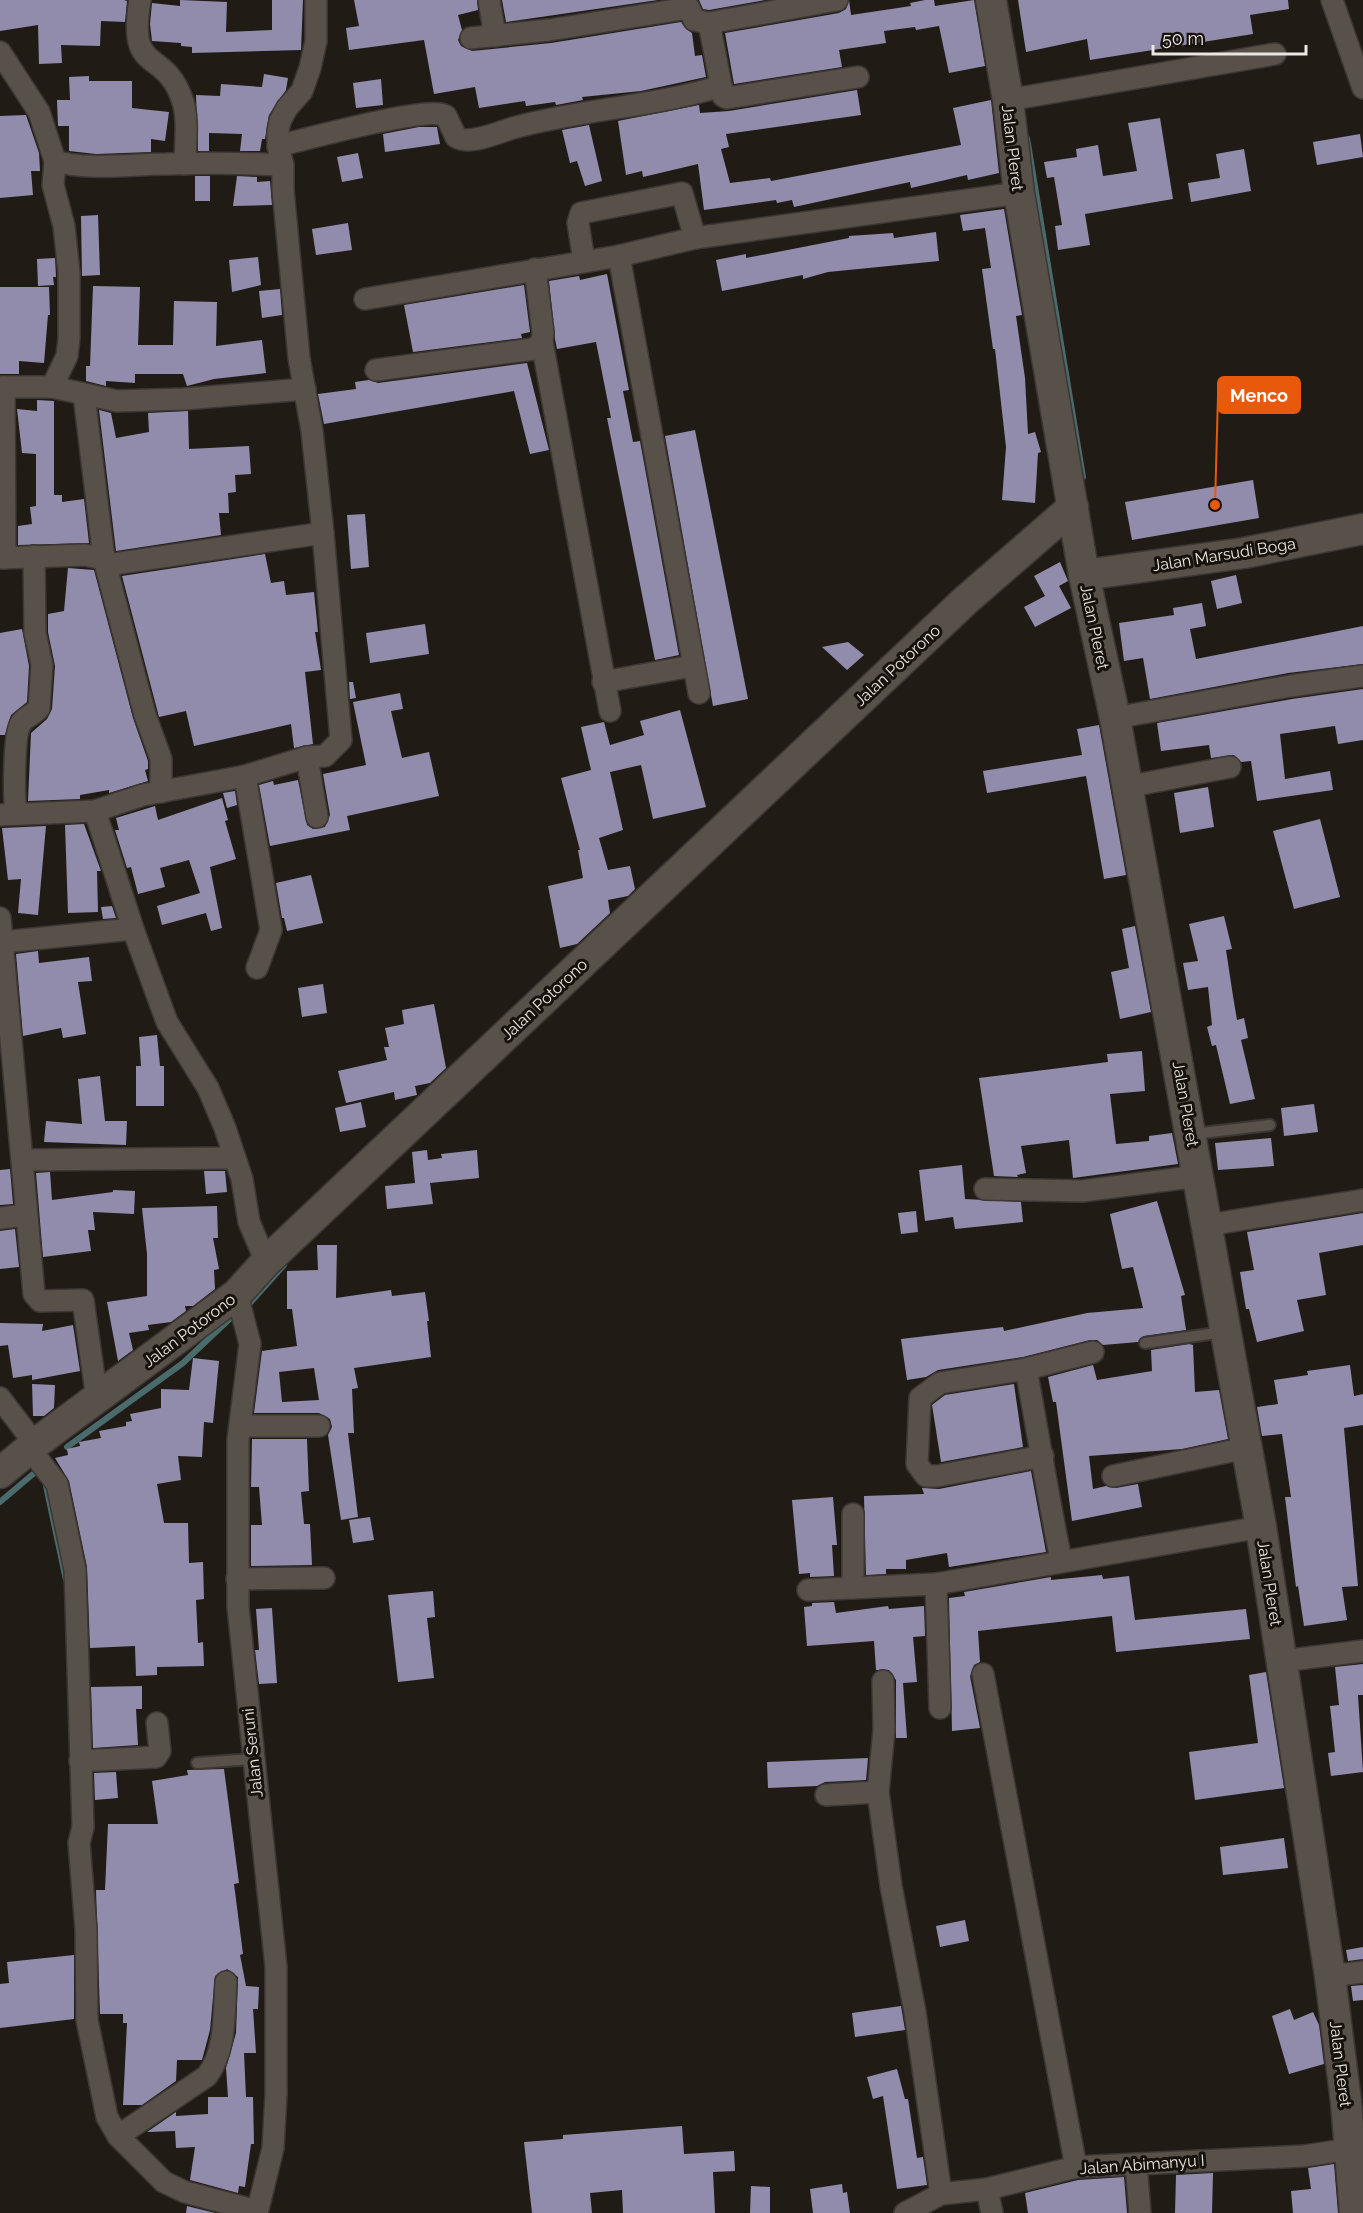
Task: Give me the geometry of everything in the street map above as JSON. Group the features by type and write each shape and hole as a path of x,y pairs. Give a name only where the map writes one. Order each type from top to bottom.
{"main road":[{"name":"Jalan Pleret","path":"991,0 1008,100 1019,193 1084,575 1115,718 1192,1134 1261,1527 1330,1976 1354,2102 1350,2149 1355,2213"},
{"name":"Jalan Potorono","path":"0,1473 237,1294 266,1262 966,600 1073,507"},
{"name":"Jalan Marsudi Boga","path":"1084,575 1244,553 1363,529"}],"street":[{"path":"140,0 136,33 143,56 169,76 182,99 185,119 185,164"},
{"path":"34,556 35,633 42,665 39,708 28,716 19,729 8,814 95,811 143,795 245,776 307,758 325,756 341,740 323,533 299,358 280,156 279,121 302,91 310,68 316,40 316,0"},
{"path":"489,0 495,36"},
{"path":"471,38 688,4 694,20 709,23 837,0"},
{"path":"1332,0 1362,80"},
{"path":"709,23 723,96 727,98 858,77"},
{"path":"0,52 39,112 55,161 53,185 64,226 69,273 69,338 67,356 52,387"},
{"path":"1008,100 1275,54"},
{"path":"55,161 68,165 102,166 185,164 280,156 407,116 436,112 446,116 456,137 470,140 537,121 645,103 721,86"},
{"path":"584,261 578,224 581,213 682,193 695,238"},
{"path":"365,299 619,256 695,238 1019,193"},
{"path":"619,256 692,666 699,693"},
{"path":"535,269 542,342 610,711"},
{"path":"376,370 534,349 542,342"},
{"path":"305,389 184,399 117,401 52,387 2,387 2,558 85,555 105,562 323,533"},
{"path":"84,394 105,562 145,715 161,759 161,792"},
{"path":"603,682 692,666"},
{"path":"1115,718 1290,686 1363,676"},
{"path":"307,758 317,817"},
{"path":"1126,787 1230,767"},
{"path":"245,776 271,930 257,968"},
{"path":"95,811 133,930 167,1022 208,1088 225,1128 233,1158 242,1179 249,1222 266,1262"},
{"path":"0,918 35,1299 40,1301 83,1300 98,1399"},
{"path":"3,942 133,930"},
{"path":"22,1160 233,1158"},
{"path":"985,1189 1082,1191 1199,1176"},
{"path":"1208,1225 1363,1200"},
{"path":"0,1218 26,1215"},
{"name":"Jalan Seruni","path":"237,1294 250,1344 240,1426 237,1579 253,1759 276,1967 276,2094 273,2148 257,2212"},
{"path":"1043,1456 937,1476 926,1476 917,1464 920,1398 940,1383 1026,1369 1093,1352"},
{"path":"1026,1369 1043,1456 1046,1488 1062,1560"},
{"path":"0,1398 57,1484 75,1570 83,1827 79,1843 86,1929 87,2020 107,2117 118,2136 164,2182 185,2192 257,2212"},
{"path":"240,1426 319,1426"},
{"path":"1113,1476 1246,1448"},
{"path":"853,1514 853,1588"},
{"path":"808,1590 936,1584 1062,1560 1261,1527"},
{"path":"237,1579 324,1578"},
{"path":"936,1584 940,1708"},
{"path":"1282,1661 1363,1651"},
{"path":"983,1674 1076,2167"},
{"path":"883,1682 884,1730 878,1792 891,1886 915,2012 941,2194"},
{"path":"80,1761 156,1757 160,1751 157,1723"},
{"path":"826,1795 878,1792"},
{"path":"1330,1976 1363,1972"},
{"path":"118,2136 207,2076 215,2066 220,2052 226,1982"},
{"name":"Jalan Abimanyu I","path":"905,2213 941,2194 987,2189 1076,2167 1304,2156 1350,2149"},
{"path":"1136,2164 1140,2213"},
{"path":"987,2189 992,2213"}],"lane":[{"path":"1192,1134 1270,1125"},
{"path":"1145,1343 1227,1332"},
{"path":"197,1763 253,1759"}],"building":[{"path":"0,0 127,1 125,22 101,21 100,46 61,45 62,63 39,64 38,25 0,31"},
{"path":"180,0 227,2 226,32 272,30 272,0 303,0 301,50 192,53 192,47 181,46 181,43 152,41 150,24 152,3 180,6"},
{"path":"354,0 477,0 478,10 458,15 462,30 458,40 461,46 472,51 551,43 681,22 692,33 695,56 702,55 706,77 641,91 582,97 583,100 556,105 555,102 526,106 525,101 479,108 475,87 434,94 424,40 349,50 346,28 359,26"},
{"path":"502,0 658,0 506,22"},
{"path":"699,0 765,0 709,10 703,9"},
{"path":"849,0 851,15 911,6 910,3 925,0 934,0 935,6 974,0 985,66 949,73 939,26 916,30 915,27 884,31 886,43 839,50 842,67 734,84 725,33 839,13 846,9"},
{"path":"1018,0 1288,0 1289,9 1250,15 1253,34 1090,60 1087,39 1026,52"},
{"path":"264,74 288,78 286,90 269,115 265,139 262,139 260,151 240,151 242,134 209,133 209,151 198,151 196,95 220,96 221,84 262,87"},
{"path":"89,76 89,81 132,81 132,108 169,112 165,141 151,139 151,152 96,154 69,151 69,126 58,126 57,100 70,100 69,77"},
{"path":"381,79 383,105 356,108 353,83"},
{"path":"857,90 861,115 726,134 729,147 721,149 730,183 770,178 771,181 961,145 953,108 991,100 999,173 968,180 967,175 911,188 910,182 794,207 792,200 777,203 776,200 704,210 698,164 643,177 642,171 626,175 618,121 699,105 700,113 729,111"},
{"path":"26,115 39,153 40,171 31,171 33,195 0,198 0,116"},
{"path":"1160,118 1173,199 1085,214 1090,245 1058,250 1055,226 1062,225 1054,177 1047,178 1044,162 1077,157 1076,149 1098,145 1103,176 1137,171 1128,123"},
{"path":"589,125 602,181 585,186 577,161 570,163 562,130"},
{"path":"419,127 437,127 440,144 385,152 383,134"},
{"path":"1360,134 1363,157 1317,165 1313,142"},
{"path":"1244,149 1251,191 1191,202 1188,183 1220,178 1216,154"},
{"path":"358,153 363,178 342,182 337,157"},
{"path":"195,176 210,176 210,201 195,201"},
{"path":"237,176 257,177 257,182 270,181 272,205 233,206"},
{"path":"1004,209 1022,315 1016,316 1025,378 1028,434 1035,432 1041,452 1038,453 1035,503 1002,500 1006,447 995,349 993,349 982,269 991,268 985,228 963,231 960,215"},
{"path":"98,215 100,275 82,276 81,216"},
{"path":"348,223 352,250 316,255 312,229"},
{"path":"936,232 939,261 828,272 803,279 803,275 722,291 716,260 746,254 746,258 849,238 849,236 893,233 894,238"},
{"path":"258,257 261,285 232,292 229,260"},
{"path":"55,258 54,285 38,286 37,259"},
{"path":"607,274 629,390 623,391 633,442 640,441 679,655 655,660 607,418 611,418 596,342 557,349 555,339 549,281 579,276 580,280"},
{"path":"524,285 530,332 521,334 522,338 413,352 404,305"},
{"path":"93,286 140,287 138,345 173,345 174,301 217,302 216,346 262,340 266,373 214,379 187,386 183,374 135,374 135,383 106,381 106,386 86,381 86,366 90,366"},
{"path":"0,287 49,287 50,315 48,315 44,363 19,361 19,374 0,374"},
{"path":"280,289 282,315 262,318 259,291"},
{"path":"527,363 549,450 530,454 514,391 324,424 318,394 356,389 355,382 369,380 378,383"},
{"path":"37,400 54,401 54,495 62,495 62,502 84,499 89,543 18,545 18,526 32,524 30,507 36,506 36,454 22,453 17,409 37,411"},
{"path":"99,410 111,413 116,438 149,432 148,413 188,411 189,449 249,446 251,474 235,475 236,492 228,493 229,513 219,513 221,535 116,551"},
{"path":"695,430 748,699 713,706 665,436"},
{"path":"1253,480 1259,518 1132,540 1125,502"},
{"path":"365,514 369,567 351,569 347,515"},
{"path":"265,554 271,583 284,581 286,595 314,592 318,632 315,632 321,670 305,672 313,744 294,748 291,724 194,746 186,711 159,717 122,576"},
{"path":"1060,562 1068,581 1059,586 1071,608 1035,627 1024,607 1045,596 1034,576"},
{"path":"68,568 94,570 133,718 148,761 148,769 145,770 148,781 109,793 109,790 80,795 80,799 28,801 31,733 47,719 52,709 55,666 48,632 48,614 64,611"},
{"path":"1236,575 1242,603 1217,609 1211,581"},
{"path":"1202,603 1206,626 1190,629 1196,659 1363,626 1363,664 1288,673 1150,699 1143,658 1124,661 1119,623 1174,615 1173,608"},
{"path":"425,624 429,654 370,663 366,633"},
{"path":"22,629 29,666 27,702 11,715 5,735 0,735 0,633"},
{"path":"848,642 864,655 847,670 822,647"},
{"path":"349,682 353,682 356,698 350,699"},
{"path":"1363,689 1363,740 1338,744 1335,726 1280,734 1285,779 1330,771 1333,790 1257,801 1251,761 1241,762 1234,755 1211,758 1209,745 1161,751 1157,723"},
{"path":"400,693 403,709 391,711 402,758 429,752 439,796 347,816 350,830 270,846 259,785 273,781 274,785 298,780 307,825 313,829 325,827 330,815 323,774 366,765 353,702"},
{"path":"680,710 706,807 653,819 641,765 610,772 623,830 599,838 608,870 630,866 635,889 628,896 608,900 610,913 577,944 560,948 548,886 583,878 578,850 580,850 561,778 591,770 581,727 604,722 610,745 644,735 640,721"},
{"path":"1099,725 1126,875 1104,879 1086,776 987,793 983,771 1082,755 1077,729"},
{"path":"1208,787 1214,827 1180,833 1174,793"},
{"path":"235,791 237,805 227,808 223,793"},
{"path":"222,798 228,820 225,821 236,859 210,867 222,928 211,931 206,913 162,925 157,906 200,893 189,860 160,868 165,887 138,894 131,867 127,868 115,830 119,830 116,818 155,806 158,820"},
{"path":"1320,819 1340,897 1294,909 1273,831"},
{"path":"84,824 101,871 97,871 98,912 68,913 65,825"},
{"path":"46,826 38,915 18,913 21,879 8,880 2,828"},
{"path":"311,875 323,923 287,931 284,918 282,918 276,883"},
{"path":"112,906 116,918 103,919 101,907"},
{"path":"1224,916 1232,949 1226,950 1237,1020 1244,1018 1248,1038 1241,1040 1255,1099 1230,1104 1216,1045 1212,1046 1207,1027 1212,1025 1208,987 1188,990 1183,963 1198,961 1189,924"},
{"path":"1135,926 1151,1012 1120,1019 1111,972 1129,968 1122,929"},
{"path":"38,951 39,963 89,957 92,981 78,982 86,1034 63,1038 61,1028 23,1036 16,954"},
{"path":"323,984 327,1013 302,1017 298,988"},
{"path":"434,1004 446,1068 430,1083 415,1086 417,1095 395,1100 394,1092 346,1103 338,1071 387,1060 384,1047 389,1047 385,1028 404,1024 402,1010"},
{"path":"157,1035 160,1066 164,1066 164,1106 136,1106 136,1066 141,1066 139,1037"},
{"path":"1142,1051 1145,1091 1110,1094 1116,1144 1149,1141 1149,1136 1172,1133 1178,1164 1073,1178 1069,1140 1021,1146 1026,1173 1017,1175 1018,1177 994,1176 979,1078 1108,1062 1107,1054"},
{"path":"100,1076 105,1121 127,1121 126,1145 44,1142 46,1121 82,1124 78,1079"},
{"path":"361,1102 366,1127 340,1132 335,1108"},
{"path":"1314,1104 1318,1132 1284,1136 1281,1108"},
{"path":"1271,1138 1274,1166 1218,1170 1215,1143"},
{"path":"427,1150 428,1160 442,1158 441,1154 477,1150 479,1178 430,1183 433,1204 387,1209 385,1186 415,1183 412,1152"},
{"path":"962,1165 965,1199 1021,1202 1023,1222 955,1229 953,1217 925,1221 919,1170"},
{"path":"10,1169 13,1204 0,1205 0,1170"},
{"path":"204,1171 225,1171 227,1192 206,1194"},
{"path":"50,1172 52,1200 113,1192 113,1190 135,1191 134,1214 93,1212 95,1230 88,1230 91,1251 43,1257 36,1173"},
{"path":"1157,1201 1185,1295 1181,1296 1186,1330 1144,1336 1138,1342 1103,1345 1097,1340 1090,1340 1023,1357 938,1370 926,1377 907,1380 901,1339 1003,1327 1004,1331 1087,1313 1143,1308 1133,1267 1122,1269 1110,1214"},
{"path":"217,1206 218,1238 213,1238 219,1269 214,1270 215,1289 193,1306 185,1306 186,1311 171,1322 148,1325 149,1330 129,1333 133,1350 118,1361 107,1302 147,1296 147,1254 142,1208"},
{"path":"916,1211 918,1232 901,1234 898,1213"},
{"path":"1363,1213 1363,1245 1319,1253 1326,1295 1297,1300 1304,1331 1257,1342 1249,1309 1246,1309 1240,1272 1254,1270 1247,1232"},
{"path":"15,1229 19,1267 0,1269 0,1231"},
{"path":"317,1245 337,1245 336,1298 391,1290 392,1296 425,1292 429,1321 427,1321 431,1357 354,1368 358,1388 352,1389 354,1433 348,1433 358,1517 341,1520 328,1435 332,1427 330,1419 319,1413 254,1413 262,1351 297,1346 292,1309 287,1309 287,1271 318,1270","holes":["314,1368 319,1400 282,1402 279,1372"]},
{"path":"0,1323 43,1324 42,1331 73,1325 80,1371 32,1380 32,1375 13,1378 8,1345 0,1346"},
{"path":"1193,1345 1195,1392 1219,1390 1228,1439 1182,1449 1089,1456 1093,1489 1138,1484 1142,1507 1072,1521 1056,1402 1053,1402 1048,1377 1093,1365 1097,1380 1152,1371 1151,1350"},
{"path":"193,1358 219,1361 213,1423 204,1422 202,1457 178,1456 181,1480 157,1484 164,1523 188,1523 189,1563 203,1562 204,1599 196,1600 198,1643 203,1642 204,1666 157,1667 157,1675 136,1676 135,1646 90,1648 87,1567 69,1481 55,1458 68,1455 67,1449 80,1446 79,1442 101,1438 99,1431 126,1426 126,1422 132,1421 130,1414 161,1408 161,1389 189,1390"},
{"path":"1350,1365 1354,1396 1363,1394 1363,1425 1344,1428 1358,1586 1342,1587 1347,1620 1304,1626 1298,1586 1296,1587 1285,1497 1291,1497 1282,1434 1262,1436 1257,1407 1278,1404 1274,1380 1308,1375 1307,1371"},
{"path":"32,1384 55,1385 54,1408 44,1416 33,1416"},
{"path":"1014,1384 1023,1447 941,1462 932,1405 945,1395"},
{"path":"252,1439 307,1439 309,1491 301,1492 304,1524 310,1524 312,1565 251,1566 251,1525 262,1525 259,1487 251,1487"},
{"path":"1031,1471 1046,1552 949,1567 947,1553 906,1560 906,1569 886,1569 886,1574 866,1575 864,1496 924,1494 922,1488 939,1489"},
{"path":"833,1497 837,1545 832,1545 834,1576 810,1577 810,1573 799,1574 792,1500"},
{"path":"370,1517 374,1540 353,1543 349,1520"},
{"path":"1102,1575 1103,1579 1129,1576 1135,1620 1246,1609 1250,1639 1116,1652 1112,1616 978,1631 980,1662 974,1665 970,1676 980,1728 952,1731 949,1598 965,1596 964,1592 1051,1577 1051,1580"},
{"path":"433,1591 435,1617 427,1618 434,1678 398,1682 388,1595"},
{"path":"834,1602 836,1613 888,1606 889,1609 924,1606 925,1636 913,1637 917,1682 903,1683 907,1738 896,1738 896,1680 889,1670 876,1670 874,1641 807,1646 804,1607 812,1606 812,1603"},
{"path":"272,1608 277,1683 259,1684 255,1650 259,1650 256,1609"},
{"path":"1363,1664 1363,1695 1358,1695 1363,1772 1331,1776 1328,1753 1335,1752 1330,1706 1339,1705 1335,1667"},
{"path":"1266,1672 1284,1788 1195,1800 1189,1752 1258,1743 1249,1675"},
{"path":"142,1686 142,1709 136,1709 138,1745 93,1748 91,1687"},
{"path":"868,1758 866,1780 825,1782 817,1786 768,1788 767,1762"},
{"path":"224,1769 239,1883 234,1884 243,1954 240,1955 246,1986 259,1987 258,2009 253,2009 256,2053 244,2053 246,2097 253,2097 254,2144 251,2144 245,2187 239,2186 238,2193 190,2180 195,2147 176,2148 175,2131 147,2132 176,2112 176,2116 208,2114 208,2097 228,2097 226,2068 236,2033 238,1977 227,1969 215,1976 210,2030 202,2060 177,2060 176,2081 142,2105 123,2105 127,2023 123,2023 123,2014 100,2014 96,1890 105,1890 108,1824 158,1824 152,1781 188,1775 187,1770"},
{"path":"116,1772 118,1798 95,1800 94,1773"},
{"path":"1284,1838 1288,1868 1223,1875 1220,1847"},
{"path":"965,1920 969,1941 940,1947 936,1926"},
{"path":"1363,1947 1363,1959 1348,1961 1346,1950"},
{"path":"74,1955 74,2019 0,2028 0,1984 9,1983 7,1962"},
{"path":"1363,1985 1363,2000 1353,2001 1351,1986"},
{"path":"901,2006 905,2030 855,2037 852,2013"},
{"path":"1290,2009 1294,2020 1313,2012 1319,2025 1324,2064 1289,2074 1272,2016"},
{"path":"897,2069 905,2099 908,2099 917,2158 923,2157 927,2185 897,2189 883,2096 873,2099 867,2077"},
{"path":"682,2126 684,2154 734,2151 735,2171 713,2172 715,2213 623,2213 622,2190 590,2193 592,2213 532,2213 524,2142 563,2139 563,2135"},
{"path":"1334,2164 1338,2213 1293,2213 1291,2191 1311,2189 1308,2168"},
{"path":"1213,2173 1212,2213 1175,2213 1176,2175"},
{"path":"1124,2177 1127,2213 1028,2213 1025,2193 1078,2180"},
{"path":"842,2184 843,2193 847,2192 850,2213 813,2213 810,2189"},
{"path":"751,2186 770,2187 770,2213 750,2213"},
{"path":"187,2206 215,2213 186,2213"}],"waterway":[{"path":"1027,138 1083,477"},
{"path":"250,1303 284,1265"},
{"path":"67,1447 183,1363 237,1312"},
{"path":"0,1502 39,1469"},
{"path":"45,1481 66,1580"}],"place":[{"name":"Menco","path":"1215,505"}]}
